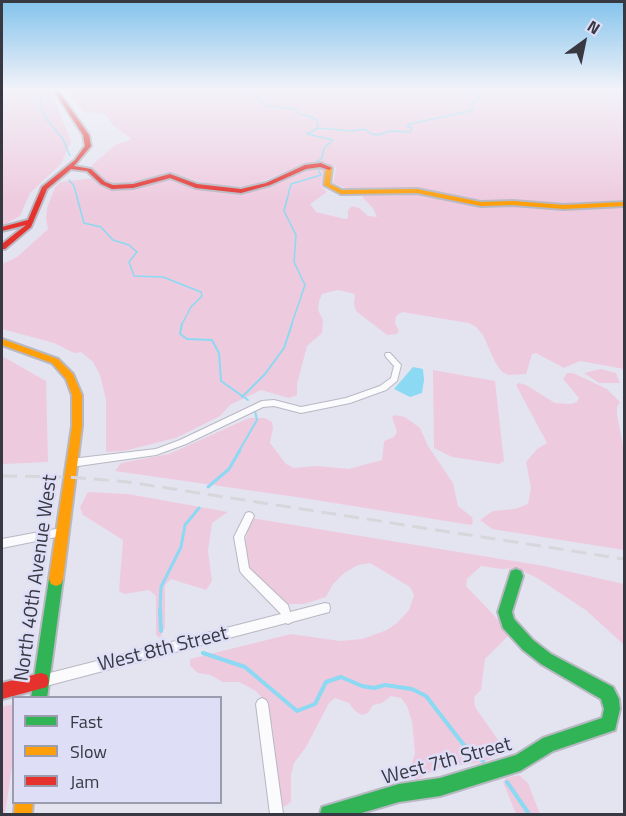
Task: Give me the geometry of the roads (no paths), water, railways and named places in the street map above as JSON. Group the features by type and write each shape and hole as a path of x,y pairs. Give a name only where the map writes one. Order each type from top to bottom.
{"street":[{"path":"2,247 20,235 32,221 44,188 70,167 86,150 88,141 79,127"},
{"path":"70,167 88,170 103,183 112,187 133,186 170,176 196,186 241,190 268,184 316,165 330,168 327,185 341,192 417,191 481,204 513,203 564,207 624,204"},
{"path":"2,229 32,221"},
{"name":"North 40th Avenue West","path":"2,342 45,356 63,368 70,377 77,395 77,426 39,696"},
{"path":"71,463 156,452 183,442 262,404 274,403 301,410 347,401 383,388 394,379 398,365 388,355"},
{"path":"249,516 239,537 245,571 284,609 288,619"},
{"path":"2,544 61,532"},
{"name":"West 7th Street","path":"329,814 399,793 440,787 520,762 549,744 609,724 612,715 611,699 607,693 546,658 513,632 505,612 516,576"},
{"name":"West 8th Street","path":"2,691 325,608"},
{"path":"262,704 277,814"}],"water":[{"path":"413,367 423,369 424,380 422,393 410,397 394,389"}],"waterway":[{"path":"53,127 63,139 70,156"},
{"path":"318,128 351,131 365,129 371,134 378,135 390,131 410,132 412,128 410,127"},
{"path":"291,326 305,285 294,262 296,235 284,211 291,184 321,175 315,163 322,158 324,148 333,140 307,134 318,128"},
{"path":"69,180 74,186 84,223 101,227 113,240 129,245 137,252 129,262 134,276 163,277 201,292 202,296 191,307 182,324"},
{"path":"182,324 180,334 187,339 212,340 219,353 221,381 243,396"},
{"path":"243,396 265,374 284,348 292,324"},
{"path":"243,396 248,400"},
{"path":"239,451 257,420 255,411"},
{"path":"208,487 229,469 240,450"},
{"path":"160,611 161,587 181,547 185,525 199,508"},
{"path":"160,611 161,631"},
{"path":"203,653 245,667 297,711 315,704 326,682 341,677 362,686 374,688 385,685 412,689 426,696 463,744 483,761"},
{"path":"507,782 529,814"}],"railway":[{"path":"2,476 69,477 128,482 624,559"}]}
